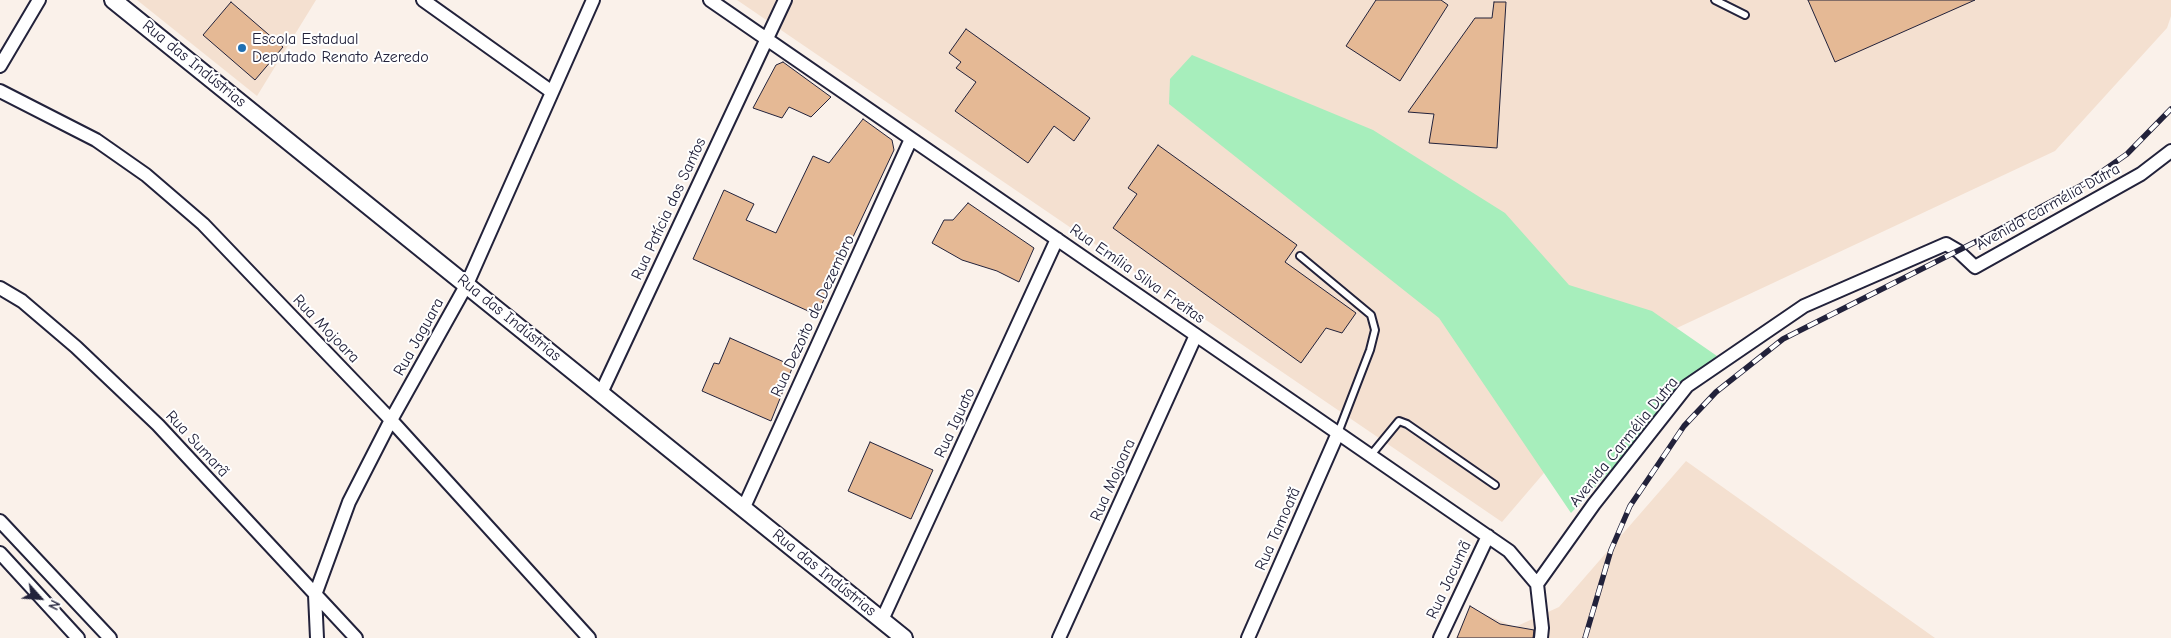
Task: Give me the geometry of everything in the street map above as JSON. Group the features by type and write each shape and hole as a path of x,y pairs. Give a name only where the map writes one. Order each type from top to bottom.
{"street":[{"path":"0,66 39,0"},
{"name":"Rua das Indústrias","path":"113,0 744,507 904,638"},
{"path":"423,0 552,92"},
{"name":"Rua Jaguara","path":"317,638 315,595 349,502 390,420 467,284 593,0"},
{"name":"Rua Emília Silva Freitas","path":"710,0 1488,536 1509,551 1537,584"},
{"name":"Rua Patícia dos Santos","path":"601,392 766,38 786,0"},
{"name":"Rua Mojoara","path":"0,91 96,140 146,175 203,224 390,420 589,638"},
{"name":"Rua Dezoito de Dezembro","path":"744,507 911,138"},
{"name":"Avenida Carmélia Dutra","path":"1537,584 1594,504 1687,386 1780,322 1804,306 1946,244 1958,251 1975,267 2141,174 2171,151"},
{"name":"Rua Iguato","path":"882,620 1056,238"},
{"name":"Rua Sumarã","path":"0,288 22,301 76,347 158,426 356,638"},
{"name":"Rua Mojoara","path":"1059,638 1196,335"},
{"name":"Rua Tamoatã","path":"1248,638 1338,433"},
{"path":"0,521 110,638"},
{"name":"Rua Jacumã","path":"1440,638 1488,536"},
{"path":"0,553 78,638"},
{"path":"1537,584 1542,628 1541,638"}],"lane":[{"path":"1715,0 1745,15"},
{"path":"1300,256 1371,315 1375,330 1370,350 1338,433"},
{"path":"1371,455 1399,421 1407,424 1495,485"}],"shaded area":[{"name":"Escola Estadual Deputado Renato Azeredo","path":"137,0 316,0 257,96"},
{"path":"737,0 2171,0 2171,16 2167,28 2055,151 1662,335 1502,522"},
{"path":"1686,461 1935,638 1456,638 1469,608 1515,627 1559,607"}],"green space":[{"path":"1192,55 1373,130 1505,213 1569,285 1652,311 1717,356 1571,513 1439,318 1169,104 1170,79"}],"building":[{"path":"1376,0 1441,0 1448,5 1400,81 1346,46"},
{"path":"1808,0 1975,0 1835,62"},
{"path":"231,2 283,47 255,80 203,35"},
{"path":"1494,2 1506,2 1497,148 1429,143 1434,114 1408,112 1475,18 1492,18"},
{"path":"966,29 1090,118 1074,141 1054,126 1028,163 955,111 976,82 956,68 961,62 949,53"},
{"path":"783,62 831,97 811,117 789,107 782,118 753,108 776,65"},
{"path":"863,119 892,140 894,150 853,237 849,235 838,260 841,262 817,315 693,259 724,190 754,204 746,220 776,233 813,156 829,163"},
{"path":"1158,145 1297,245 1285,262 1356,313 1342,333 1326,328 1301,363 1113,228 1137,194 1128,188"},
{"path":"968,203 1034,248 1019,282 997,271 962,260 932,243 944,220 953,220"},
{"path":"730,338 793,366 771,421 702,391 714,363 719,364"},
{"path":"870,442 933,470 911,519 848,491"},
{"path":"1470,606 1500,624 1534,630 1533,638 1457,638"}],"railway":[{"path":"1585,638 1611,550 1630,506 1684,426 1716,392 1783,339 1987,236 2084,184 2127,154 2171,109"}],"place":[{"name":"Escola Estadual Deputado Renato Azeredo","path":"242,48"}]}
